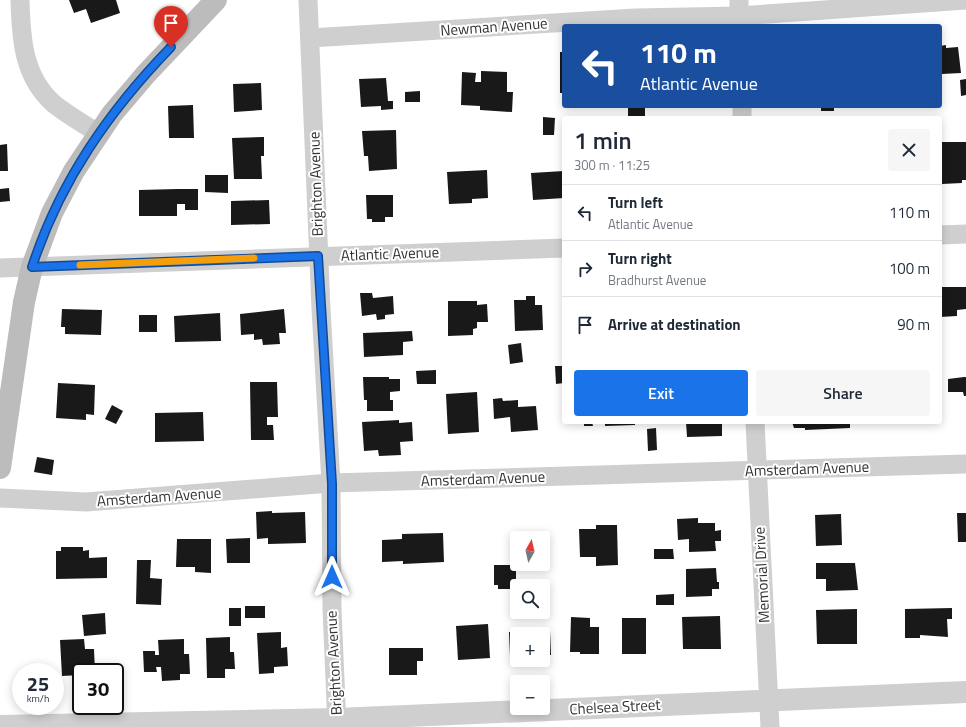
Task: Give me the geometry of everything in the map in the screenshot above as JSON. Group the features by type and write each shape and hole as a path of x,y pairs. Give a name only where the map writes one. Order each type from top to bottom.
{"main road":[{"path":"0,468 22,316 32,267 44,233 63,192 98,133 132,89 216,0"}],"street":[{"path":"20,0 22,38 30,71 35,83 55,105 98,133"},
{"name":"Brighton Avenue","path":"308,0 318,256 332,484 332,609 337,723"},
{"name":"Newman Avenue","path":"310,38 966,0"},
{"path":"942,235 966,234"},
{"name":"Atlantic Avenue","path":"0,268 562,248"},
{"name":"Memorial Drive","path":"755,424 770,727"},
{"name":"Amsterdam Avenue","path":"0,498 86,502 332,484 966,464"},
{"name":"Chelsea Street","path":"0,726 337,723 769,700 966,692"}],"building":[{"path":"69,0 116,0 120,13 91,23 86,9 74,13"},
{"path":"946,45 946,48 958,47 961,73 942,74 942,46"},
{"path":"560,52 562,52 562,93 560,93"},
{"path":"481,71 507,72 507,92 513,92 512,112 480,110 480,106 461,105 462,72 476,73 475,82 481,82"},
{"path":"386,78 388,101 393,101 393,109 381,110 381,106 361,107 359,79"},
{"path":"966,79 966,95 961,96 960,80"},
{"path":"261,83 262,110 234,112 233,84"},
{"path":"420,91 420,102 405,102 405,92"},
{"path":"193,105 194,138 169,138 168,106"},
{"path":"628,108 645,108 645,116 628,116"},
{"path":"821,108 834,108 834,111 821,111"},
{"path":"543,117 555,118 554,135 543,135"},
{"path":"396,130 397,169 369,171 368,156 364,156 362,131"},
{"path":"264,137 264,156 261,156 262,179 234,179 232,138"},
{"path":"942,142 966,142 966,180 962,180 962,183 942,184"},
{"path":"7,144 8,171 0,171 0,145"},
{"path":"487,170 488,198 472,199 472,203 449,204 447,172"},
{"path":"562,171 562,198 533,200 531,173"},
{"path":"205,175 228,175 228,193 205,192"},
{"path":"9,188 10,201 0,202 0,189"},
{"path":"198,189 198,210 185,210 185,204 177,204 177,216 139,216 139,190"},
{"path":"366,195 393,195 393,217 385,217 385,222 372,222 372,219 367,219"},
{"path":"269,200 270,224 231,225 231,201"},
{"path":"942,287 966,287 966,309 957,310 957,316 942,317"},
{"path":"360,293 372,293 373,298 393,296 394,314 385,315 385,319 377,320 376,314 362,316"},
{"path":"526,296 535,296 535,305 542,305 543,330 515,331 514,300 526,300"},
{"path":"448,301 477,301 477,305 487,304 488,322 477,322 477,328 473,329 473,335 448,336"},
{"path":"62,309 102,310 101,335 65,334 65,327 61,327"},
{"path":"284,309 286,333 279,333 280,344 263,345 262,339 254,340 254,334 241,335 240,314"},
{"path":"220,313 221,341 175,342 174,316"},
{"path":"139,315 157,315 157,332 139,332"},
{"path":"412,331 413,341 403,342 403,355 364,357 363,333"},
{"path":"521,343 523,362 510,364 508,345"},
{"path":"555,366 562,366 562,383 556,384"},
{"path":"436,370 436,384 417,384 416,371"},
{"path":"363,377 389,377 389,379 400,379 400,391 390,392 390,400 393,400 393,411 367,411 367,400 364,400"},
{"path":"966,377 966,396 964,396 963,392 948,392 948,379"},
{"path":"250,382 277,382 278,417 267,417 267,425 273,425 274,440 251,440"},
{"path":"58,383 95,385 94,415 86,414 86,420 56,418"},
{"path":"477,392 479,432 448,434 446,394"},
{"path":"502,398 503,401 518,400 518,407 536,406 538,430 511,432 510,417 494,419 493,399"},
{"path":"112,405 123,411 116,424 105,419"},
{"path":"203,412 204,441 155,442 155,413"},
{"path":"399,420 399,423 412,422 413,441 400,442 401,455 379,456 378,450 364,451 362,422"},
{"path":"584,424 592,424 593,426 584,426"},
{"path":"605,424 635,424 635,425 605,426"},
{"path":"686,424 722,424 722,436 687,437"},
{"path":"793,424 850,424 850,428 805,430 805,428 794,428"},
{"path":"656,428 657,450 648,451 647,429"},
{"path":"37,457 54,460 52,475 34,472"},
{"path":"272,511 272,513 305,512 306,543 268,544 268,538 257,539 256,512"},
{"path":"957,513 966,513 966,542 958,542"},
{"path":"841,514 842,545 816,546 815,515"},
{"path":"698,518 698,523 715,523 715,531 721,530 721,541 715,541 716,551 689,552 689,539 678,540 677,519"},
{"path":"596,525 617,525 618,565 596,566 596,557 580,557 579,529 596,529"},
{"path":"443,533 444,562 403,564 403,561 382,562 382,540 402,539 402,534"},
{"path":"250,538 250,563 227,563 226,539"},
{"path":"177,539 211,539 211,573 195,572 195,567 176,567"},
{"path":"61,547 83,547 83,551 89,550 89,558 107,557 107,578 56,579 56,551 61,551"},
{"path":"654,549 673,549 674,559 654,559"},
{"path":"137,560 151,560 150,578 162,579 161,605 136,604"},
{"path":"816,563 855,563 858,590 826,591 826,579 816,579"},
{"path":"494,565 510,565 510,571 516,571 516,579 510,579 510,589 498,589 498,585 494,585"},
{"path":"716,568 719,589 712,589 712,596 686,597 686,569"},
{"path":"674,594 674,605 656,605 656,595"},
{"path":"245,606 265,606 265,618 245,618"},
{"path":"229,608 241,608 241,626 229,626"},
{"path":"952,608 952,619 947,619 948,637 920,635 920,638 905,638 905,609"},
{"path":"857,609 857,644 817,644 816,610"},
{"path":"105,613 106,634 84,636 82,615"},
{"path":"720,616 721,649 683,649 682,617"},
{"path":"571,617 590,618 590,627 599,627 599,654 580,654 580,652 570,652"},
{"path":"622,618 646,618 646,654 622,654"},
{"path":"488,624 490,658 458,660 456,626"},
{"path":"550,631 551,655 550,655"},
{"path":"281,632 281,648 287,647 288,666 274,667 274,673 259,674 257,633"},
{"path":"509,632 510,632 510,656"},
{"path":"230,637 230,652 234,652 235,669 225,669 225,678 207,678 206,638"},
{"path":"84,639 85,649 94,649 95,663 72,663 72,675 64,676 64,663 61,663 60,640"},
{"path":"184,639 184,654 189,654 190,674 180,674 180,680 162,681 161,667 156,667 157,672 144,672 143,651 155,651 155,655 159,655 158,640"},
{"path":"389,648 423,648 423,661 417,661 417,675 389,675"}],"slow traffic":[{"path":"80,265 254,258"}],"route":[{"path":"171,47 128,94 98,133 74,171 52,213 32,267 318,256 332,484 332,577"}]}
